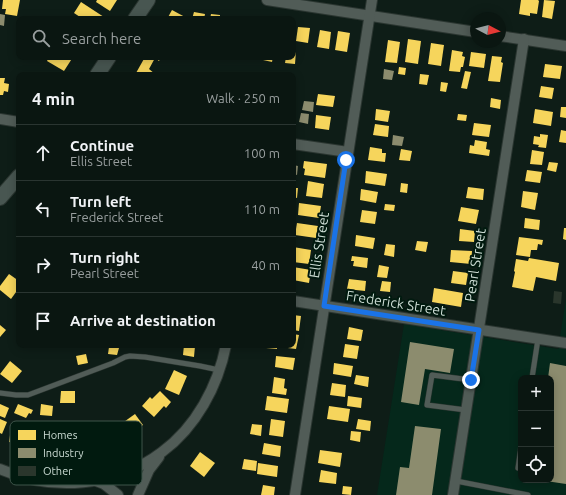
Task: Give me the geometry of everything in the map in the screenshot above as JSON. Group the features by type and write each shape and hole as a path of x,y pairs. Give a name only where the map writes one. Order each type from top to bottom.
{"main road":[{"path":"137,16 148,0"},
{"path":"102,72 108,60"},
{"path":"0,198 16,182"}],"street":[{"path":"267,0 470,31"},
{"name":"Ellis Street","path":"295,495 372,0"},
{"path":"506,37 566,46"},
{"name":"Pearl Street","path":"454,495 524,40"},
{"path":"0,119 16,122"},
{"path":"296,144 348,152"},
{"name":"Frederick Street","path":"296,301 566,343"},
{"path":"142,464 162,452 193,420 206,401 219,370 225,348"},
{"path":"138,495 149,470 162,452"},
{"path":"0,469 10,473"},
{"path":"105,485 118,495"}],"lane":[{"path":"532,375 538,339"},
{"path":"0,393 28,395 130,356 145,357 219,370"},
{"path":"466,410 427,405 432,375 471,380"},
{"path":"456,481 528,495"}],"shaded area":[{"path":"566,299 566,495 377,495 404,324 558,349"}],"building: Homes":[{"path":"3,0 20,0 17,16 5,14 6,9 2,9"},
{"path":"97,0 117,0 110,11 96,2"},
{"path":"521,0 538,0 537,14 530,13 530,16 519,14"},
{"path":"544,0 555,1 552,19 542,17"},
{"path":"81,2 102,16 78,16 74,13"},
{"path":"172,10 183,16 169,16"},
{"path":"194,12 205,14 205,16 193,16"},
{"path":"211,14 220,15 220,16 211,16"},
{"path":"298,27 310,28 308,43 296,41"},
{"path":"320,30 331,32 329,49 317,47"},
{"path":"338,31 350,33 347,52 335,50"},
{"path":"408,39 421,41 418,64 405,62"},
{"path":"388,40 400,42 397,63 385,62"},
{"path":"431,43 444,45 441,66 428,64"},
{"path":"452,50 463,52 462,56 465,57 463,67 461,67 460,72 449,71"},
{"path":"471,52 486,54 484,68 469,66"},
{"path":"492,56 502,57 501,62 503,63 500,82 488,81"},
{"path":"48,60 71,60 64,71"},
{"path":"143,60 154,60 149,69 153,72 137,72"},
{"path":"286,60 295,60 295,64 285,63"},
{"path":"545,64 562,66 560,79 543,77"},
{"path":"399,67 406,68 405,75 398,74"},
{"path":"465,71 471,72 467,89 461,88"},
{"path":"420,74 429,75 427,85 419,84"},
{"path":"0,78 5,78 4,83 9,84 8,92 4,91 3,95 0,95"},
{"path":"441,82 448,83 446,92 440,91"},
{"path":"541,86 554,88 552,99 539,97"},
{"path":"318,94 335,96 333,107 316,105"},
{"path":"491,98 501,100 500,109 490,107"},
{"path":"561,107 566,107 566,118 560,117"},
{"path":"376,109 390,111 388,122 375,120"},
{"path":"535,109 553,112 551,126 533,123"},
{"path":"458,114 467,115 466,121 457,120"},
{"path":"316,115 331,117 329,130 315,128"},
{"path":"474,123 491,125 489,137 472,135"},
{"path":"375,124 389,126 388,137 373,135"},
{"path":"561,130 566,131 566,143 559,142"},
{"path":"540,134 548,135 546,148 538,147 539,145 533,144 534,136 540,137"},
{"path":"475,140 487,142 486,149 490,150 489,156 469,153 470,145 474,146"},
{"path":"370,147 382,149 382,153 386,153 385,162 368,160"},
{"path":"401,149 412,151 410,161 399,160"},
{"path":"532,150 544,152 542,165 530,164"},
{"path":"304,161 327,164 325,178 304,175"},
{"path":"549,162 558,163 556,172 547,170"},
{"path":"527,170 542,172 540,183 525,181"},
{"path":"366,171 387,174 385,186 365,183"},
{"path":"308,181 324,184 322,198 306,196"},
{"path":"401,183 408,184 407,193 400,192"},
{"path":"468,187 484,189 483,200 466,198"},
{"path":"296,188 298,188 297,198"},
{"path":"361,189 378,192 376,203 360,200"},
{"path":"523,191 538,193 535,210 521,207"},
{"path":"299,203 321,206 319,218 298,215"},
{"path":"385,204 395,205 394,211 384,210"},
{"path":"461,207 479,210 476,224 458,221"},
{"path":"362,210 377,212 375,224 360,222"},
{"path":"525,218 540,220 539,230 524,228"},
{"path":"297,223 318,226 316,238 296,235"},
{"path":"564,228 566,228 566,240 563,239"},
{"path":"460,229 475,231 474,242 459,241"},
{"path":"356,235 375,238 373,249 355,246"},
{"path":"519,237 543,240 542,245 538,244 537,250 531,250 530,257 516,255"},
{"path":"417,241 428,242 426,252 415,250"},
{"path":"386,244 395,245 394,257 384,255"},
{"path":"296,248 311,250 309,264 296,262"},
{"path":"451,250 472,251 471,264 450,262"},
{"path":"352,256 368,258 367,268 353,266 354,261 351,261"},
{"path":"529,258 559,263 556,281 536,277 533,291 512,287 516,259 528,261"},
{"path":"379,265 389,267 387,278 377,277"},
{"path":"296,268 311,270 309,283 296,281"},
{"path":"453,271 468,273 466,285 451,283"},
{"path":"9,274 16,279 16,292 11,299 0,290 0,286"},
{"path":"349,279 366,281 365,291 347,289"},
{"path":"382,281 391,282 390,292 380,291"},
{"path":"434,288 463,293 461,307 432,302"},
{"path":"296,315 301,316 299,331 296,330"},
{"path":"0,325 6,330 0,337"},
{"path":"349,327 363,330 361,341 347,339"},
{"path":"296,334 299,335 296,349 288,348 296,348"},
{"path":"345,344 359,346 357,359 343,357"},
{"path":"109,348 119,348 117,355 108,354"},
{"path":"184,348 195,348 194,357 183,355"},
{"path":"86,354 88,363 78,365 76,356"},
{"path":"276,356 295,358 293,370 275,367"},
{"path":"10,361 22,371 12,383 0,374"},
{"path":"334,363 353,366 351,377 333,374"},
{"path":"174,370 187,376 179,395 165,389"},
{"path":"356,375 369,377 368,387 354,384"},
{"path":"274,377 285,379 284,388 287,389 286,395 272,393"},
{"path":"332,383 346,385 345,397 330,395"},
{"path":"61,391 75,391 75,403 60,403"},
{"path":"160,391 171,402 166,408 164,406 154,417 142,406 150,397 152,399"},
{"path":"267,396 289,399 287,413 265,410"},
{"path":"348,396 362,398 361,408 347,406"},
{"path":"0,404 9,408 5,418 0,416"},
{"path":"18,404 33,410 31,414 29,413 26,418 14,413"},
{"path":"41,404 53,406 52,416 40,415"},
{"path":"329,406 350,409 348,422 327,419"},
{"path":"135,414 140,421 125,421"},
{"path":"0,419 7,422 2,434 0,433"},
{"path":"271,419 285,421 283,437 269,435"},
{"path":"358,419 371,421 370,431 356,429"},
{"path":"252,424 262,425 261,436 250,434"},
{"path":"351,431 361,432 360,442 350,440"},
{"path":"264,443 281,446 280,457 262,454"},
{"path":"320,450 342,453 340,467 318,463"},
{"path":"200,452 215,463 204,477 190,466"},
{"path":"244,459 257,461 256,471 242,469"},
{"path":"258,463 278,466 277,477 257,474"},
{"path":"321,470 337,473 336,484 319,482"},
{"path":"263,485 275,487 274,495 261,495"},
{"path":"343,486 352,487 351,495 342,494"}],"building: Industry":[{"path":"0,14 5,15 4,26 0,25"},
{"path":"384,69 394,71 392,80 383,79"},
{"path":"304,101 314,102 313,112 302,110"},
{"path":"301,113 309,114 308,124 299,122"},
{"path":"393,135 404,137 402,146 392,145"},
{"path":"296,166 298,166 296,175"},
{"path":"410,342 454,349 450,373 425,369 419,405 401,402"},
{"path":"550,363 566,366 566,484 554,482 554,375 548,375"},
{"path":"415,426 441,429 432,495 396,495 400,467 409,468"}],"building: Other":[{"path":"554,291 562,292 561,304 553,303"}],"route":[{"path":"346,160 324,306 479,330 471,380"}]}
